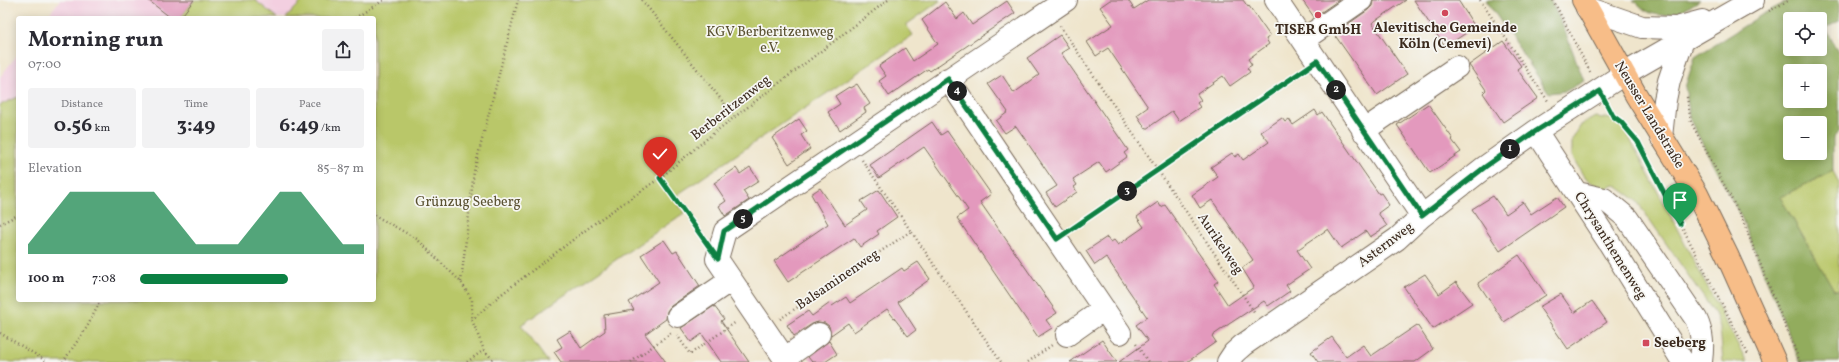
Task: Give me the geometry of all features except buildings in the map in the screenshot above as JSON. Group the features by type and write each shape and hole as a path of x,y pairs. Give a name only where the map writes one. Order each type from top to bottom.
{"main road":[{"name":"Neusser Landstraße","path":"1585,4 1661,137 1697,194 1727,255 1775,362"}],"street":[{"path":"1276,0 1363,131 1422,216"},
{"path":"1303,40 1361,0"},
{"path":"1585,4 1642,27 1676,28 1723,16 1753,0"},
{"path":"819,334 786,360 718,259 724,231 1058,5"},
{"name":"Asternweg","path":"1228,362 1234,353 1397,239 1422,216 1485,167 1536,131 1600,91 1624,74 1723,16"},
{"path":"1661,137 1665,100 1669,81 1683,40"},
{"path":"1363,131 1457,67"},
{"path":"948,79 1120,333"},
{"name":"Chrysanthemenweg","path":"1536,131 1577,193 1683,362"},
{"path":"1577,193 1604,199 1627,218 1696,319 1702,332 1703,347 1701,362"},
{"path":"678,316 731,280"},
{"path":"1067,335 1104,309"}],"path":[{"path":"358,16 384,0"},
{"path":"461,282 474,171 518,0"},
{"path":"642,0 735,117"},
{"name":"Berberitzenweg","path":"472,320 499,296 574,238 660,178 735,117 888,0"},
{"path":"1480,0 1558,117"},
{"path":"1553,0 1613,116 1621,122 1638,142 1748,355"},
{"name":"Aurikelweg","path":"1058,5 1158,170 1266,330"},
{"path":"1057,239 1317,61"},
{"path":"1686,94 1691,122 1742,219 1800,362"},
{"path":"852,145 1001,362"},
{"path":"660,178 718,259"},
{"path":"0,224 16,216"},
{"path":"376,216 417,239 461,282 472,300 472,320 484,350 494,362"},
{"name":"Balsaminenweg","path":"765,330 911,231"},
{"path":"63,362 87,327 100,302"},
{"path":"631,362 674,331 690,354 752,311"},
{"path":"0,333 48,362"},
{"path":"1028,362 1067,335"},
{"path":"467,362 484,350"}],"shaded area":[{"path":"60,0 303,0 288,16 48,16"},
{"path":"16,57 16,134 0,129 0,77"}],"green space":[{"path":"194,0 255,0 275,16 182,16"},
{"name":"Grünzug Seeberg","path":"303,0 941,0 906,25 913,35 674,197 684,213 521,325 548,362 0,362 0,105 16,98 16,302 376,302 376,16 288,16"},
{"path":"1486,0 1550,0 1563,26 1584,81 1566,91 1549,93"},
{"path":"1633,0 1700,0 1681,11 1666,15 1659,15 1643,9"},
{"path":"1790,0 1839,0 1839,21 1827,27 1827,12 1783,12 1783,56 1827,56 1827,30 1839,55 1839,132 1833,138 1833,171 1780,197 1834,290 1839,290 1839,362 1800,362 1742,219 1691,122 1685,87 1695,57 1763,14"},
{"path":"1595,117 1612,119 1622,124 1747,362 1723,362 1720,327 1715,314 1636,200 1615,185 1602,190 1584,177 1572,156 1572,140 1581,125"},
{"path":"1833,171 1839,183 1839,290 1834,290 1780,197"}],"place":[{"name":"Alevitische Gemeinde Köln (Cemevi)","path":"1445,13"},
{"name":"TISER GmbH","path":"1318,15"},
{"name":"Seeberg","path":"1646,343"}],"route":[{"path":"660,178 718,259 724,231 948,79 1057,239 1317,61 1422,216 1485,167 1536,131 1600,91 1613,116 1621,122 1638,142 1680,224"}],"park label":[{"name":"KGV Berberitzenweg e.V.","path":"770,40"}]}
